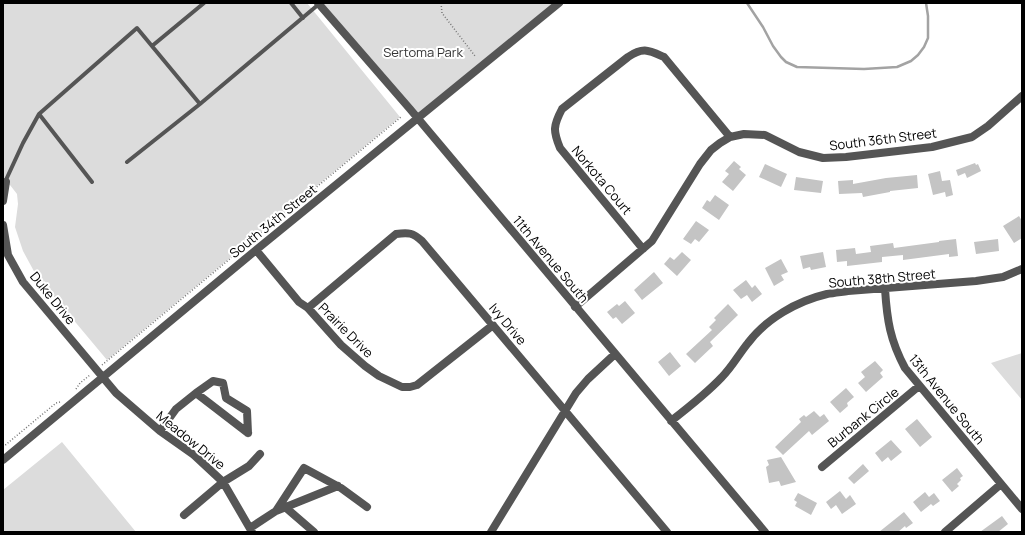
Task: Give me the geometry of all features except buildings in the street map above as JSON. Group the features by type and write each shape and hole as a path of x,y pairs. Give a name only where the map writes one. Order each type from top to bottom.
{"street":[{"name":"South 34th Street","path":"3,460 256,250 559,3"},
{"name":"11th Avenue South","path":"318,4 418,119 764,532"},
{"name":"Norkota Court","path":"643,249 560,148 555,135 554,127 562,109 628,57 638,51 653,52 664,57 730,137"},
{"name":"South 36th Street","path":"575,306 652,241 710,150 730,137 744,134 765,135 800,152 823,158 846,158 932,147 972,137 988,126 1022,96"},
{"path":"3,201 4,181"},
{"name":"Duke Drive","path":"3,225 8,255 23,282 103,377"},
{"name":"Ivy Drive","path":"308,308 396,234 414,234 422,241 667,532"},
{"name":"Prairie Drive","path":"256,250 299,302 308,308 353,357 379,376 402,387 410,387 417,384 493,325"},
{"name":"South 38th Street","path":"672,421 708,391 723,376 759,331 772,320 791,308 808,300 827,294 848,291 976,281 1004,277 1022,269"},
{"name":"13th Avenue South","path":"885,289 887,318 892,341 905,368 1022,509"},
{"path":"491,532 566,412 576,393 588,379 615,354"},
{"name":"Meadow Drive","path":"103,377 116,393 160,431 194,455 223,482 251,530"},
{"path":"160,431 176,409 196,393 213,381 223,384 226,398 247,411 248,433 196,393"},
{"name":"Burbank Circle","path":"822,467 919,386"},
{"path":"184,515 223,482 249,466 260,454"},
{"path":"276,511 304,468 338,486 367,507"},
{"path":"945,532 1001,484"},
{"path":"251,530 276,511 338,486"},
{"path":"285,507 314,532"}],"lane":[{"path":"152,46 204,3"},
{"path":"291,3 303,18"},
{"path":"127,162 200,104 318,4"},
{"path":"4,181 39,114 136,28 200,104"},
{"path":"39,114 92,182"}],"path":[{"path":"440,3 442,13 475,56"},
{"path":"102,365 401,117"},
{"path":"73,393 80,383 92,373"},
{"path":"3,447 56,403 62,401"}],"green space":[{"path":"3,3 307,3 400,117 107,360 36,275 23,251 15,227 18,204 17,194 10,185 3,186"},
{"name":"Sertoma Park","path":"318,3 555,3 418,119"},
{"path":"1022,353 1022,400 991,363"},
{"path":"62,442 136,532 3,532 3,490"}],"waterway":[{"path":"747,3 763,27 773,46 786,62 797,67 864,69 897,67 911,61 918,55 928,38 928,16 926,3"}]}
